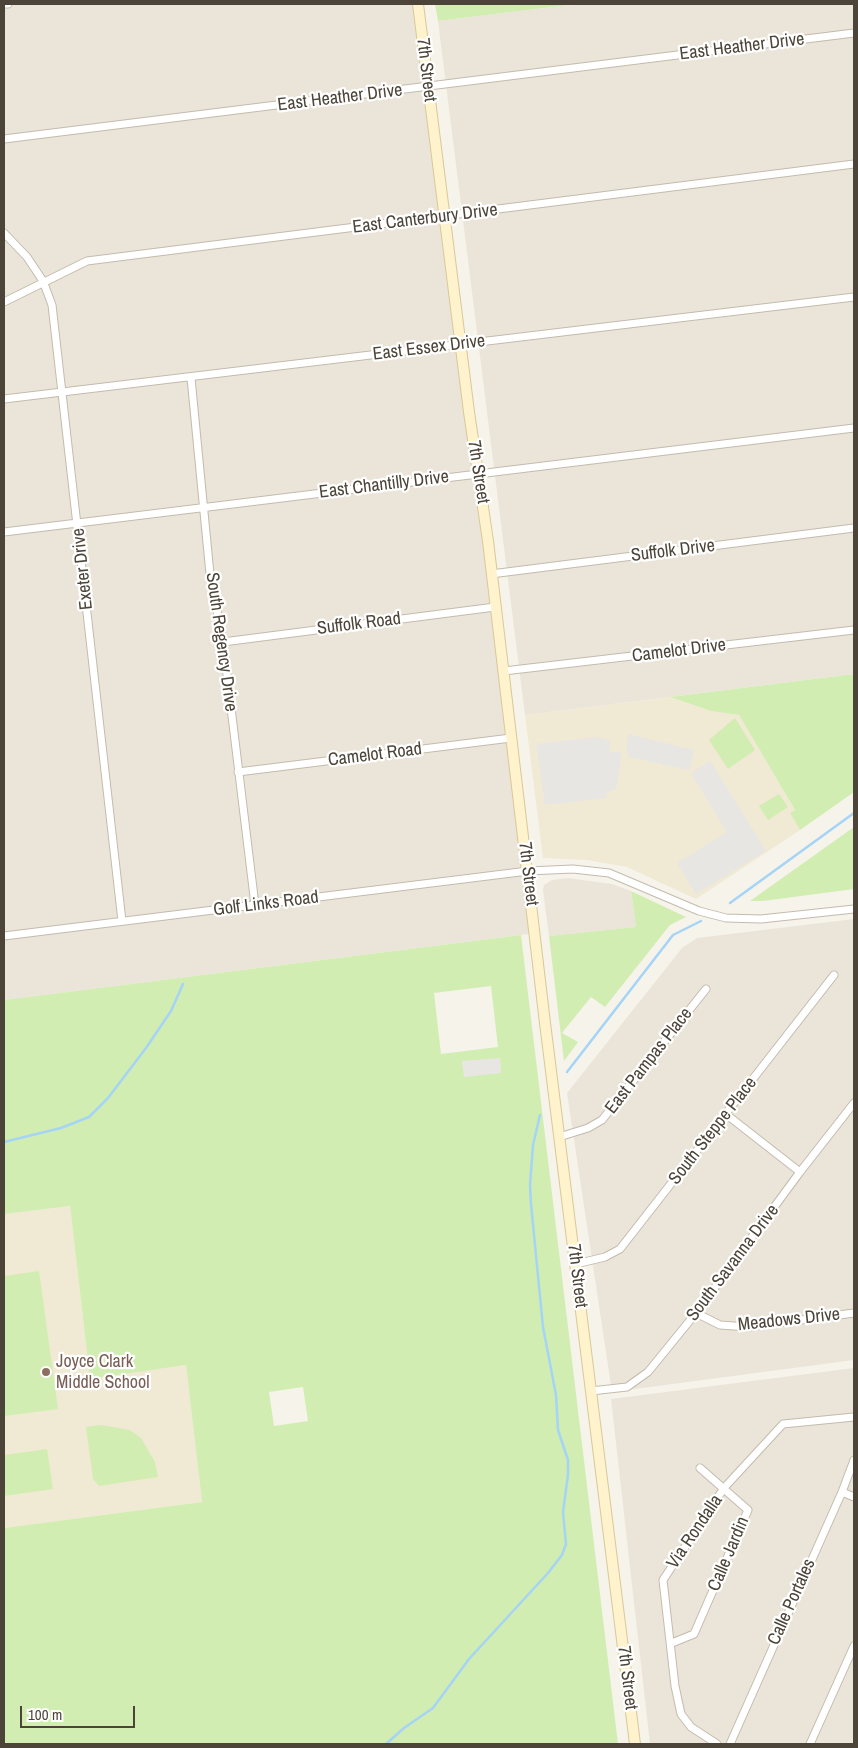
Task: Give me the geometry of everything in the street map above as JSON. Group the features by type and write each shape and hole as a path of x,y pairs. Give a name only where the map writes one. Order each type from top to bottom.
{"main road":[{"name":"7th Street","path":"418,4 460,344 479,474 504,672 559,1138 635,1744"}],"street":[{"name":"East Heather Drive","path":"4,139 854,33"},
{"name":"East Canterbury Drive","path":"4,302 42,281 87,261 854,164"},
{"name":"Exeter Drive","path":"4,233 27,257 42,281 52,305 64,392 122,921"},
{"name":"East Essex Drive","path":"4,399 854,297"},
{"name":"South Regency Drive","path":"191,378 210,574 223,642 254,905"},
{"name":"East Chantilly Drive","path":"4,532 854,428"},
{"name":"Suffolk Drive","path":"491,574 854,528"},
{"name":"Suffolk Road","path":"223,642 495,607"},
{"name":"Camelot Drive","path":"504,672 854,630"},
{"name":"Camelot Road","path":"238,772 511,738"},
{"name":"Golf Links Road","path":"4,936 528,871 573,869 609,873 699,911 726,918 761,919 854,909"},
{"name":"South Steppe Place","path":"576,1264 605,1258 620,1249 727,1115 834,975"},
{"name":"East Pampas Place","path":"559,1138 588,1128 602,1120 706,989"},
{"name":"South Savanna Drive","path":"591,1391 627,1386 638,1381 648,1372 696,1313 800,1172 854,1104"},
{"path":"727,1115 800,1172"},
{"name":"Meadows Drive","path":"696,1313 720,1325 748,1327 854,1313"},
{"name":"Via Rondalla","path":"717,1744 692,1727 682,1714 675,1686 672,1643 663,1580 724,1488 784,1424 854,1417"},
{"name":"Calle Portales","path":"730,1744 842,1492 854,1460"},
{"name":"Calle Jardin","path":"672,1643 694,1634 748,1510 700,1468"},
{"path":"842,1492 854,1497"},
{"path":"810,1744 854,1646"}],"shaded area":[{"path":"4,4 418,4 536,933 4,1000"},
{"path":"577,4 854,4 854,674 525,715 438,21"},
{"path":"670,697 711,711 739,715 795,810 790,813 800,830 696,899 627,867 587,860 543,858 525,715"},
{"path":"629,734 694,750 689,770 629,757 626,748"},
{"path":"597,737 611,741 609,751 622,753 616,789 607,792 606,798 545,805 536,744"},
{"path":"710,761 766,851 696,894 677,863 727,832 691,773"},
{"path":"568,878 612,884 631,891 636,927 549,936 544,885 552,880"},
{"path":"854,919 854,1360 612,1392 567,1093 682,948 697,938"},
{"path":"500,1058 501,1073 464,1077 462,1061"},
{"name":"Joyce Clark Middle School","path":"70,1206 90,1379 186,1365 202,1502 4,1528 4,1214"},
{"path":"854,1368 854,1744 650,1744 611,1399"}],"green space":[{"path":"435,4 577,4 438,21"},
{"path":"854,674 854,792 800,830 790,813 795,810 739,715 711,711 670,697"},
{"path":"735,718 755,750 728,769 709,740"},
{"path":"779,794 788,807 768,820 759,806"},
{"path":"854,827 854,889 750,901"},
{"path":"631,891 686,917 670,925 605,1007 591,997 562,1033 578,1042 564,1061 549,936 636,927"},
{"path":"521,935 618,1744 4,1744 4,1528 202,1502 186,1365 90,1379 70,1206 4,1214 4,1000","holes":["491,986 498,1047 441,1054 434,993","303,1387 308,1421 274,1426 269,1392"]},
{"path":"39,1271 58,1409 4,1416 4,1276"},
{"path":"101,1425 130,1430 141,1438 155,1462 158,1477 99,1486 93,1479 86,1427"},
{"path":"47,1449 53,1489 4,1496 4,1455"}],"waterway":[{"path":"730,903 854,813"},
{"path":"567,1072 673,935 701,921"},
{"path":"4,1142 61,1128 89,1117 108,1098 146,1048 171,1011 183,984"},
{"path":"386,1744 404,1728 433,1708 469,1659 548,1573 562,1555 566,1544 563,1512 568,1460 558,1430 556,1395 543,1327 531,1204 530,1185 533,1145 540,1115"}],"place":[{"name":"Joyce Clark Middle School","path":"46,1372"}]}
